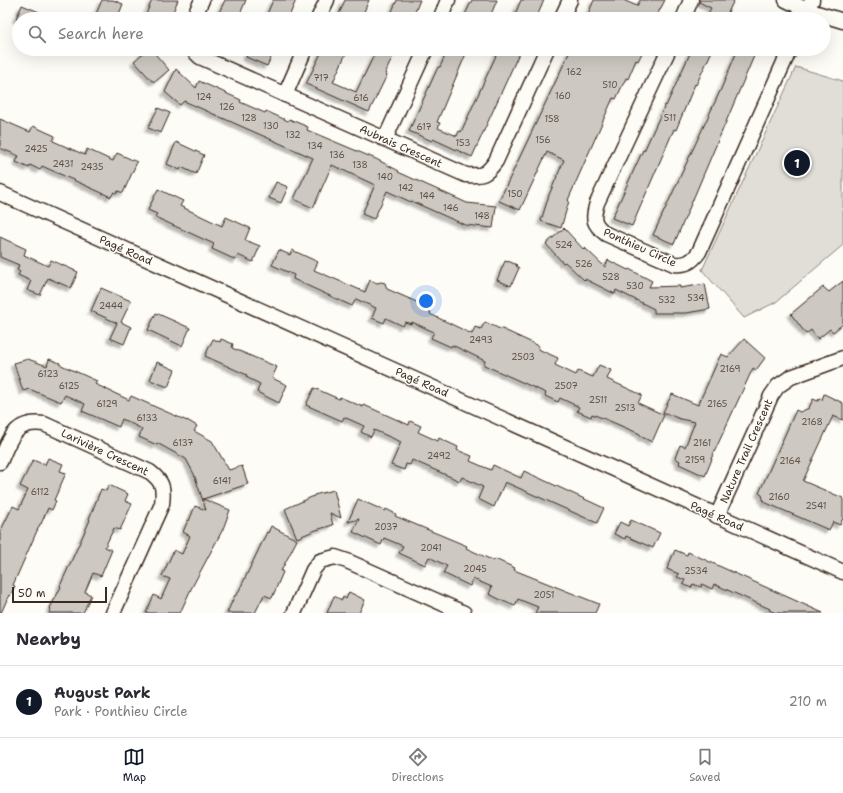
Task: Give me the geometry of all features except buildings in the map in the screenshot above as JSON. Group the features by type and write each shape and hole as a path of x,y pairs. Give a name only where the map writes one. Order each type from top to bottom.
{"street":[{"path":"196,12 202,0"},
{"path":"321,12 327,0"},
{"path":"443,12 448,0"},
{"path":"564,12 570,0"},
{"path":"685,12 691,0"},
{"path":"786,0 807,10"},
{"path":"831,17 843,21"},
{"name":"Aubrais Crescent","path":"199,56 466,175 481,176 490,170 496,161 545,56"},
{"path":"285,95 302,56"},
{"path":"385,138 423,56"},
{"name":"Ponthieu Circle","path":"666,56 597,203 594,214 595,222 598,228 606,234 674,264 682,265 695,258 699,252 787,56"},
{"name":"Pagé Road","path":"0,193 843,572"},
{"name":"Nature Trail Crescent","path":"717,516 771,396 778,386 791,377 843,358"},
{"name":"Larivière Crescent","path":"0,462 16,430 23,425 33,422 44,424 150,472 157,478 162,486 164,494 162,504 113,613"},
{"path":"294,613 313,570 320,561 335,557 347,560 464,613"}],"shaded area":[{"path":"796,67 843,81 843,245 776,302 744,318 702,270"}],"place":[{"name":"August Park","path":"797,163"}]}
